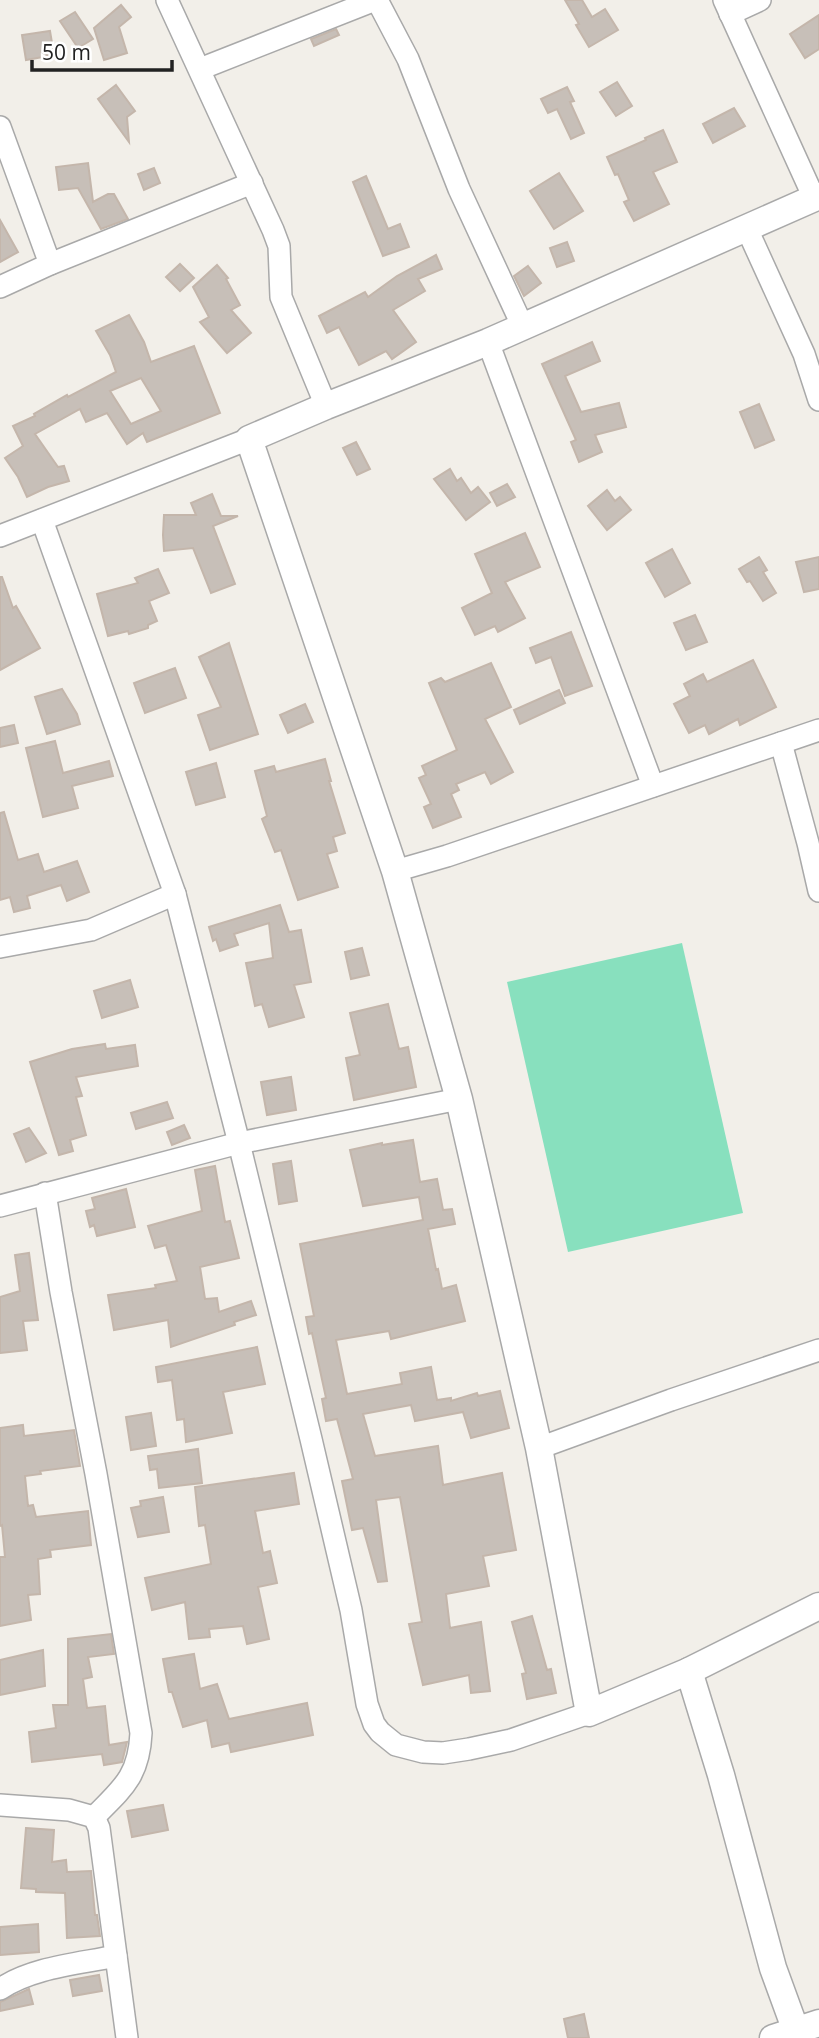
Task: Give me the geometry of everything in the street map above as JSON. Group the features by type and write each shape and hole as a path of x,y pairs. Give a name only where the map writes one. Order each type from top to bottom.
{"street":[{"path":"167,0 279,246 281,297 326,406"},
{"path":"200,69 376,0 408,59 459,189 522,325"},
{"path":"0,536 488,342 816,197 727,7 760,0"},
{"path":"0,127 50,264"},
{"path":"0,287 50,264 252,183"},
{"path":"747,229 803,354 819,400"},
{"path":"488,342 653,786"},
{"path":"249,439 395,871 459,1099 539,1448 589,1713"},
{"path":"42,520 175,894 239,1143 351,1610 367,1704 374,1724 396,1745 423,1752 469,1749 511,1740 589,1713 689,1671 819,1606"},
{"path":"395,871 458,853 819,730"},
{"path":"781,743 819,891"},
{"path":"0,947 91,930 175,894"},
{"path":"0,1206 239,1143 459,1099"},
{"path":"45,1194 141,1733 138,1761 128,1783 94,1817"},
{"path":"539,1448 671,1399 819,1350"},
{"path":"689,1671 721,1775 773,1968 797,2033"},
{"path":"0,1805 69,1810 94,1817 99,1828 127,2038"},
{"path":"0,1989 16,1979 44,1970 116,1956"}],"green space":[{"path":"682,943 743,1213 568,1252 507,982"}],"building":[{"path":"565,0 582,0 592,17 605,9 618,30 589,47"},
{"path":"121,5 131,17 119,27 127,53 104,60 94,28"},
{"path":"75,12 93,39 78,48 60,21"},
{"path":"819,15 819,49 805,58 790,34"},
{"path":"336,29 339,35 314,46 311,39"},
{"path":"50,31 54,55 26,60 22,35"},
{"path":"617,82 632,106 616,116 600,92"},
{"path":"116,85 135,111 127,117 129,142 98,99"},
{"path":"567,87 574,101 570,102 584,133 571,139 557,109 548,113 541,99"},
{"path":"734,108 745,126 713,143 703,124"},
{"path":"663,130 677,162 653,172 669,204 634,221 624,202 629,200 607,157"},
{"path":"88,163 93,202 108,194 114,194 128,219 101,229 78,188 59,190 56,167"},
{"path":"154,168 160,183 144,190 138,174"},
{"path":"559,173 583,211 554,229 530,191"},
{"path":"366,176 388,229 400,224 409,247 383,256 353,182"},
{"path":"0,220 18,252 0,262"},
{"path":"567,242 574,261 557,267 550,248"},
{"path":"436,255 442,269 418,279 425,291 393,310 416,342 392,359 386,351 359,365 339,327 327,333 319,316 365,292 368,297 397,276"},
{"path":"180,264 194,278 180,291 166,277"},
{"path":"217,265 228,278 226,279 240,305 231,310 251,333 227,353 200,322 209,317 193,287"},
{"path":"528,266 541,283 524,296 514,276"},
{"path":"129,315 144,342 151,362 194,346 220,413 147,442 143,433 127,444 107,413 86,422 80,409 35,434 58,467 64,466 69,481 27,497 5,458 23,446 13,426 35,416 34,414 67,395 68,397 116,372 96,331","holes":["141,378 161,411 131,424 110,391"]},
{"path":"592,342 600,361 565,376 581,412 619,403 626,427 595,435 602,452 579,462 571,442 576,440 542,364"},
{"path":"759,404 774,440 755,448 740,412"},
{"path":"356,442 370,469 357,475 343,448"},
{"path":"450,469 457,481 461,478 471,493 478,487 490,502 466,520 434,479"},
{"path":"507,484 515,497 497,506 490,493"},
{"path":"607,490 615,501 620,497 631,510 607,530 588,506"},
{"path":"212,494 221,516 238,516 213,526 235,584 211,593 193,548 164,551 163,535 164,515 196,515 191,503"},
{"path":"525,533 540,567 505,582 525,618 498,632 495,626 475,635 462,608 492,593 475,554"},
{"path":"672,549 690,583 665,597 646,563"},
{"path":"759,557 767,570 763,572 776,593 763,601 739,569"},
{"path":"819,557 819,589 804,592 796,562"},
{"path":"158,569 169,593 149,601 157,621 148,625 148,628 129,634 128,631 108,636 97,594 138,583 135,578"},
{"path":"0,577 13,608 16,606 40,648 0,670"},
{"path":"695,615 707,642 686,650 674,623"},
{"path":"571,632 592,686 565,696 551,657 536,663 530,648"},
{"path":"229,643 258,734 210,750 198,715 221,707 199,657"},
{"path":"753,660 776,707 740,725 738,719 709,734 705,725 689,733 674,704 690,696 684,684 703,674 707,682"},
{"path":"491,663 511,707 485,719 513,772 491,784 485,772 456,784 459,790 451,794 461,817 433,828 424,807 431,804 419,778 426,775 422,766 457,750 429,683 441,678 445,682"},
{"path":"175,668 186,698 145,713 134,683"},
{"path":"62,689 80,724 47,734 35,697"},
{"path":"559,690 565,703 520,724 514,710"},
{"path":"305,704 313,722 288,733 280,715"},
{"path":"14,725 18,743 0,747 0,728"},
{"path":"55,741 63,773 109,761 113,776 72,786 78,808 43,817 26,748"},
{"path":"325,759 345,833 333,837 337,851 327,854 338,887 298,900 281,850 275,852 262,819 267,816 255,771 274,766 276,772"},
{"path":"216,763 225,797 196,805 186,772"},
{"path":"4,812 18,860 38,854 44,872 77,861 89,892 67,901 61,885 27,896 30,908 14,912 10,897 0,900 0,813"},
{"path":"280,905 289,932 301,930 311,982 294,985 304,1017 269,1027 262,1004 255,1006 246,963 273,958 269,923 234,934 238,945 220,951 216,939 213,941 209,927"},
{"path":"362,948 369,975 351,979 345,952"},
{"path":"130,980 138,1007 102,1018 94,991"},
{"path":"388,1004 399,1049 408,1047 416,1087 354,1100 346,1058 360,1055 350,1013"},
{"path":"105,1044 106,1049 135,1045 138,1066 76,1077 82,1096 76,1097 86,1135 70,1140 73,1151 59,1155 30,1062 72,1049"},
{"path":"291,1077 296,1110 267,1115 261,1082"},
{"path":"167,1102 173,1118 136,1129 131,1113"},
{"path":"184,1125 190,1138 172,1145 167,1132"},
{"path":"29,1128 46,1153 26,1162 14,1134"},
{"path":"413,1140 420,1182 437,1179 443,1210 452,1209 455,1224 428,1229 442,1289 456,1285 465,1321 391,1339 389,1331 336,1340 347,1394 402,1384 400,1373 431,1367 437,1400 451,1398 451,1401 477,1393 478,1396 500,1391 509,1428 471,1438 463,1412 415,1421 411,1405 363,1414 375,1456 438,1446 443,1485 502,1473 516,1550 483,1556 489,1586 446,1594 450,1628 481,1622 490,1691 471,1693 469,1675 423,1685 409,1624 422,1622 400,1497 376,1500 387,1581 378,1582 363,1528 352,1530 342,1481 353,1479 337,1419 326,1421 322,1399 326,1398 306,1317 314,1316 300,1244 423,1220 419,1197 363,1206 350,1150"},
{"path":"291,1161 297,1201 279,1204 273,1164"},
{"path":"215,1166 225,1222 230,1221 239,1258 200,1267 205,1299 217,1298 219,1312 251,1301 256,1315 171,1347 168,1320 114,1330 108,1295 156,1288 155,1285 177,1281 166,1245 155,1248 148,1226 202,1211 195,1170"},
{"path":"126,1189 135,1227 97,1236 94,1225 90,1227 86,1211 95,1209 92,1198"},
{"path":"29,1253 38,1320 23,1321 27,1350 0,1353 0,1297 20,1291 15,1255"},
{"path":"257,1347 265,1384 223,1392 232,1433 186,1442 184,1419 177,1420 172,1380 158,1382 156,1367"},
{"path":"151,1413 156,1446 131,1450 126,1417"},
{"path":"23,1425 24,1436 74,1430 80,1466 40,1471 41,1474 25,1476 28,1506 33,1505 36,1517 88,1511 91,1545 50,1550 51,1557 38,1559 40,1594 28,1595 31,1620 0,1626 0,1557 5,1557 2,1525 0,1526 0,1428"},
{"path":"198,1449 202,1483 159,1488 157,1469 150,1470 148,1456"},
{"path":"294,1473 299,1504 255,1511 263,1553 270,1551 277,1583 258,1587 269,1639 247,1644 243,1626 209,1629 210,1637 189,1639 185,1602 152,1610 145,1578 211,1564 205,1525 199,1526 195,1487"},
{"path":"163,1497 169,1532 138,1537 131,1508 141,1506 140,1501"},
{"path":"532,1616 547,1670 551,1669 556,1693 527,1699 522,1674 526,1673 512,1622"},
{"path":"111,1634 114,1654 88,1657 92,1677 83,1679 87,1708 105,1706 109,1745 127,1742 122,1762 104,1765 102,1754 32,1762 29,1732 56,1728 53,1705 68,1705 68,1639"},
{"path":"43,1650 45,1686 0,1695 0,1660"},
{"path":"194,1654 200,1689 217,1684 229,1719 307,1703 313,1735 231,1752 229,1743 212,1747 207,1720 183,1727 172,1692 169,1692 163,1659"},
{"path":"163,1805 168,1830 132,1837 127,1811"},
{"path":"26,1828 54,1830 52,1862 66,1860 67,1872 91,1871 100,1936 67,1938 65,1893 36,1892 36,1889 21,1888"},
{"path":"38,1924 39,1952 0,1955 0,1927"},
{"path":"99,1975 102,1991 73,1996 70,1980"},
{"path":"29,1989 33,2004 0,2011 0,2002"},
{"path":"584,2014 589,2038 568,2038 564,2019"}]}
